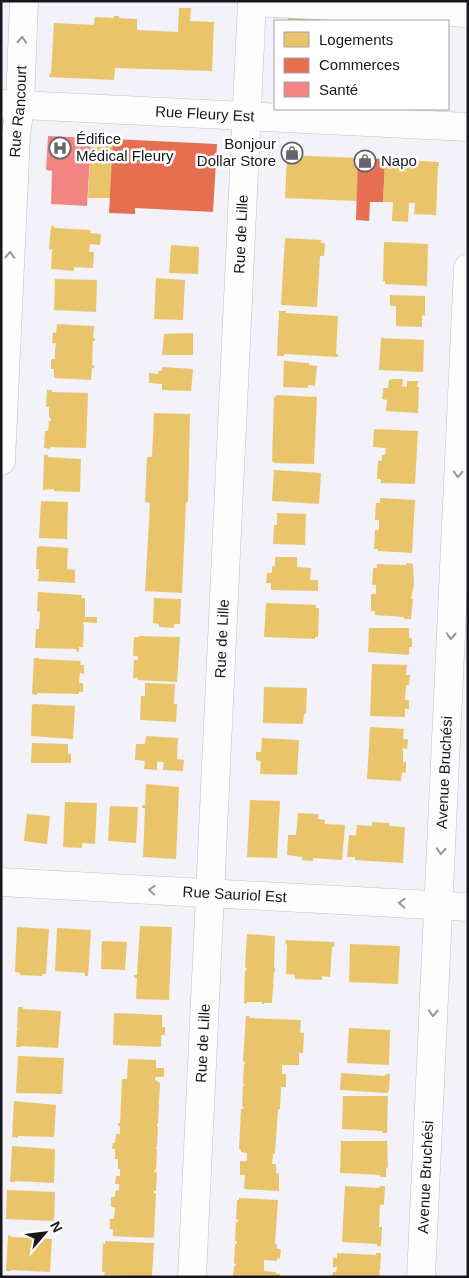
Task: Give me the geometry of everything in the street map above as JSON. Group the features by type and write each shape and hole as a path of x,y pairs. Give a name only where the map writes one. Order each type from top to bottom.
{"street":[{"name":"Rue Rancourt","path":"1,461 16,135 10,105 24,1"},
{"path":"252,2 468,13"},
{"name":"Rue de Lille","path":"192,1277 252,2"},
{"name":"Rue Fleury Est","path":"10,105 468,127"},
{"name":"Avenue Bruchési","path":"421,1277 468,268"},
{"name":"Rue Sauriol Est","path":"1,882 468,907"}],"building: Logements":[{"path":"179,8 191,8 190,21 214,22 212,71 115,68 114,80 49,77 51,73 54,23 94,25 95,17 114,18 114,16 119,16 119,18 137,19 137,30 178,32"},
{"path":"288,13 355,20 288,20"},
{"path":"91,138 113,139 111,198 88,198"},
{"path":"287,155 358,158 357,201 285,198"},
{"path":"385,159 439,162 436,215 414,214 415,203 409,203 408,222 392,221 393,202 383,202"},
{"path":"51,226 54,226 54,228 91,230 90,233 101,234 100,245 90,244 89,252 94,252 93,268 74,267 74,271 51,269 52,251 54,250 49,249"},
{"path":"285,238 321,240 321,243 325,243 324,256 320,256 317,307 281,305"},
{"path":"384,242 428,244 427,286 385,284 385,281 383,281"},
{"path":"171,245 199,247 198,274 169,273"},
{"path":"156,278 185,280 183,320 154,319"},
{"path":"55,279 97,280 96,312 54,310"},
{"path":"390,295 425,296 425,316 422,315 422,327 396,326 396,306 390,306"},
{"path":"279,311 338,316 336,354 338,354 338,357 284,354 284,356 277,356"},
{"path":"57,324 94,326 93,338 95,338 95,341 93,341 92,365 94,365 94,368 92,368 91,380 54,378 54,369 51,369 51,359 55,359 56,343 52,343 53,332 56,333"},
{"path":"193,333 193,355 162,355 164,334"},
{"path":"381,338 424,340 423,372 379,370"},
{"path":"284,361 309,363 309,365 317,366 315,386 308,385 308,388 283,387"},
{"path":"162,367 193,369 191,391 162,390 162,384 149,383 149,373 158,374 158,371 162,371"},
{"path":"403,379 402,386 407,387 407,381 418,381 418,413 386,411 387,400 382,399 383,388 388,388 389,380"},
{"path":"47,390 52,390 52,392 88,393 86,448 44,448 45,431 48,431 49,421 51,421 49,407 46,407"},
{"path":"276,395 317,397 314,464 274,463 272,461 274,397"},
{"path":"154,413 190,414 188,502 186,502 182,593 145,591 150,503 145,502 147,457 152,457"},
{"path":"374,429 418,431 415,484 381,483 381,479 377,479 378,461 382,461 382,455 385,455 386,448 373,447"},
{"path":"44,455 48,455 48,457 81,459 80,492 54,491 54,489 43,490"},
{"path":"274,470 321,473 319,504 272,501"},
{"path":"380,498 415,500 412,553 378,551 378,549 374,549 375,530 379,530 379,520 375,520 376,503 380,503"},
{"path":"41,501 68,502 67,539 39,538"},
{"path":"277,513 306,514 305,545 273,544 274,525 277,525"},
{"path":"37,547 68,548 67,569 75,570 75,583 38,581 39,569 36,569"},
{"path":"275,557 297,557 297,567 311,568 310,580 318,580 318,591 271,590 271,583 266,583 267,573 272,573 272,566 275,566"},
{"path":"407,563 413,564 414,584 411,599 413,599 411,619 375,615 375,611 371,611 371,594 376,594 376,585 372,585 373,568 377,568 377,564 406,565"},
{"path":"38,592 82,595 81,598 85,598 85,617 97,617 97,623 83,622 83,647 79,647 79,652 76,649 35,648 36,629 39,629 40,612 37,611"},
{"path":"154,598 181,599 180,624 174,624 174,628 159,627 159,624 153,623"},
{"path":"266,603 316,605 316,608 319,608 318,637 315,637 315,639 264,637"},
{"path":"369,628 409,628 409,638 412,638 412,647 409,647 409,655 368,652"},
{"path":"134,637 180,637 177,682 137,680 138,678 133,678 134,660 138,660 138,656 133,656"},
{"path":"34,658 81,661 80,665 84,665 84,674 80,673 79,683 83,683 83,692 79,692 79,694 32,694"},
{"path":"372,664 407,665 406,675 410,675 409,685 406,685 405,700 409,700 409,709 405,709 405,717 370,716"},
{"path":"145,683 175,684 174,704 177,704 176,722 140,720 141,696 145,696"},
{"path":"264,687 307,688 306,714 304,714 303,724 263,723"},
{"path":"32,705 75,706 73,739 31,736"},
{"path":"370,727 404,729 403,739 408,739 407,749 403,748 403,762 406,762 406,773 402,772 401,781 367,779"},
{"path":"146,736 178,738 177,759 184,760 183,771 163,770 164,762 157,762 157,770 144,769 145,761 135,760 136,744 145,744"},
{"path":"262,738 299,740 297,775 260,774 261,761 256,760 256,752 261,752"},
{"path":"32,743 68,744 68,754 71,754 71,763 31,763"},
{"path":"146,784 179,787 176,859 143,857 145,808 142,808 145,805"},
{"path":"250,800 280,801 277,858 247,857"},
{"path":"65,802 97,803 95,844 82,843 82,848 63,847"},
{"path":"110,806 138,807 136,843 108,841"},
{"path":"298,813 318,814 318,819 325,820 325,824 345,825 342,860 313,858 313,861 302,860 302,857 287,855 288,835 296,835"},
{"path":"27,814 50,816 47,844 24,841"},
{"path":"372,822 389,823 389,826 405,827 403,863 355,860 355,857 347,857 349,835 356,835 357,825 372,826"},
{"path":"140,926 172,927 169,1000 136,999 137,978 134,978 134,975 137,975"},
{"path":"17,927 49,929 46,974 42,974 42,976 20,975 20,973 15,972"},
{"path":"57,928 91,930 88,976 85,976 85,973 55,971"},
{"path":"247,934 275,937 275,972 272,1003 244,1003 245,970 247,969 245,967"},
{"path":"286,940 334,942 330,977 322,976 322,980 295,979 295,975 286,974"},
{"path":"102,941 127,942 125,970 101,969"},
{"path":"350,944 400,946 398,984 349,982"},
{"path":"18,1007 23,1007 23,1009 61,1011 58,1048 16,1047 17,1030 19,1029 17,1028"},
{"path":"114,1013 162,1015 162,1027 165,1027 165,1035 161,1035 161,1047 113,1045"},
{"path":"246,1016 250,1016 250,1018 301,1020 300,1033 304,1033 303,1053 299,1053 299,1065 282,1065 282,1074 286,1074 286,1087 281,1087 275,1154 273,1154 272,1164 276,1164 276,1173 279,1174 279,1191 244,1189 245,1175 240,1175 240,1161 247,1161 247,1153 241,1152 239,1149 241,1109 244,1107 242,1106 243,1086 245,1084 243,1084 244,1064 246,1063 243,1061"},
{"path":"349,1028 390,1030 389,1065 347,1063"},
{"path":"18,1056 64,1058 62,1094 16,1093"},
{"path":"128,1059 156,1060 156,1068 164,1068 164,1077 155,1077 155,1080 160,1083 157,1147 155,1147 157,1149 156,1169 154,1172 157,1172 156,1191 154,1191 156,1193 154,1236 152,1238 113,1236 113,1229 110,1229 110,1219 114,1219 115,1207 111,1207 111,1197 115,1197 115,1191 119,1190 119,1184 115,1184 116,1176 120,1176 118,1159 115,1159 115,1149 112,1149 116,1134 120,1134 118,1123 120,1123 122,1079 127,1079"},
{"path":"341,1073 385,1076 390,1074 389,1091 387,1093 340,1090"},
{"path":"343,1096 388,1096 387,1133 382,1133 382,1131 342,1129"},
{"path":"14,1101 56,1105 54,1137 12,1137"},
{"path":"341,1141 387,1141 388,1168 386,1167 386,1177 340,1173"},
{"path":"12,1146 55,1149 54,1183 10,1182"},
{"path":"345,1186 379,1188 380,1186 385,1186 384,1205 380,1205 379,1227 382,1227 381,1246 377,1246 377,1244 342,1242"},
{"path":"7,1190 55,1192 54,1221 6,1219"},
{"path":"239,1198 278,1200 275,1244 277,1244 277,1249 281,1249 280,1259 277,1258 277,1261 264,1260 264,1271 276,1272 276,1274 280,1274 280,1277 233,1277 234,1266 236,1266 234,1263 235,1244 237,1244 237,1241 235,1241 236,1222 238,1222 238,1219 236,1219 237,1200"},
{"path":"8,1235 12,1237 52,1239 50,1272 6,1271"},
{"path":"105,1241 154,1243 152,1277 104,1275 105,1272 102,1272 103,1243 105,1244"},
{"path":"337,1253 376,1255 376,1253 381,1253 380,1277 332,1277 337,1267 333,1267 333,1258 337,1258"}],"building: Commerces":[{"path":"113,139 217,144 213,212 135,208 135,214 109,213"},
{"path":"358,158 385,159 383,202 370,202 369,221 356,220"}],"building: Santé":[{"path":"48,136 91,138 87,206 51,204 52,171 46,170"}],"place":[{"name":"Édifice Médical Fleury","path":"60,148"},
{"name":"Bonjour Dollar Store","path":"292,153"},
{"name":"Napo","path":"365,161"}]}
